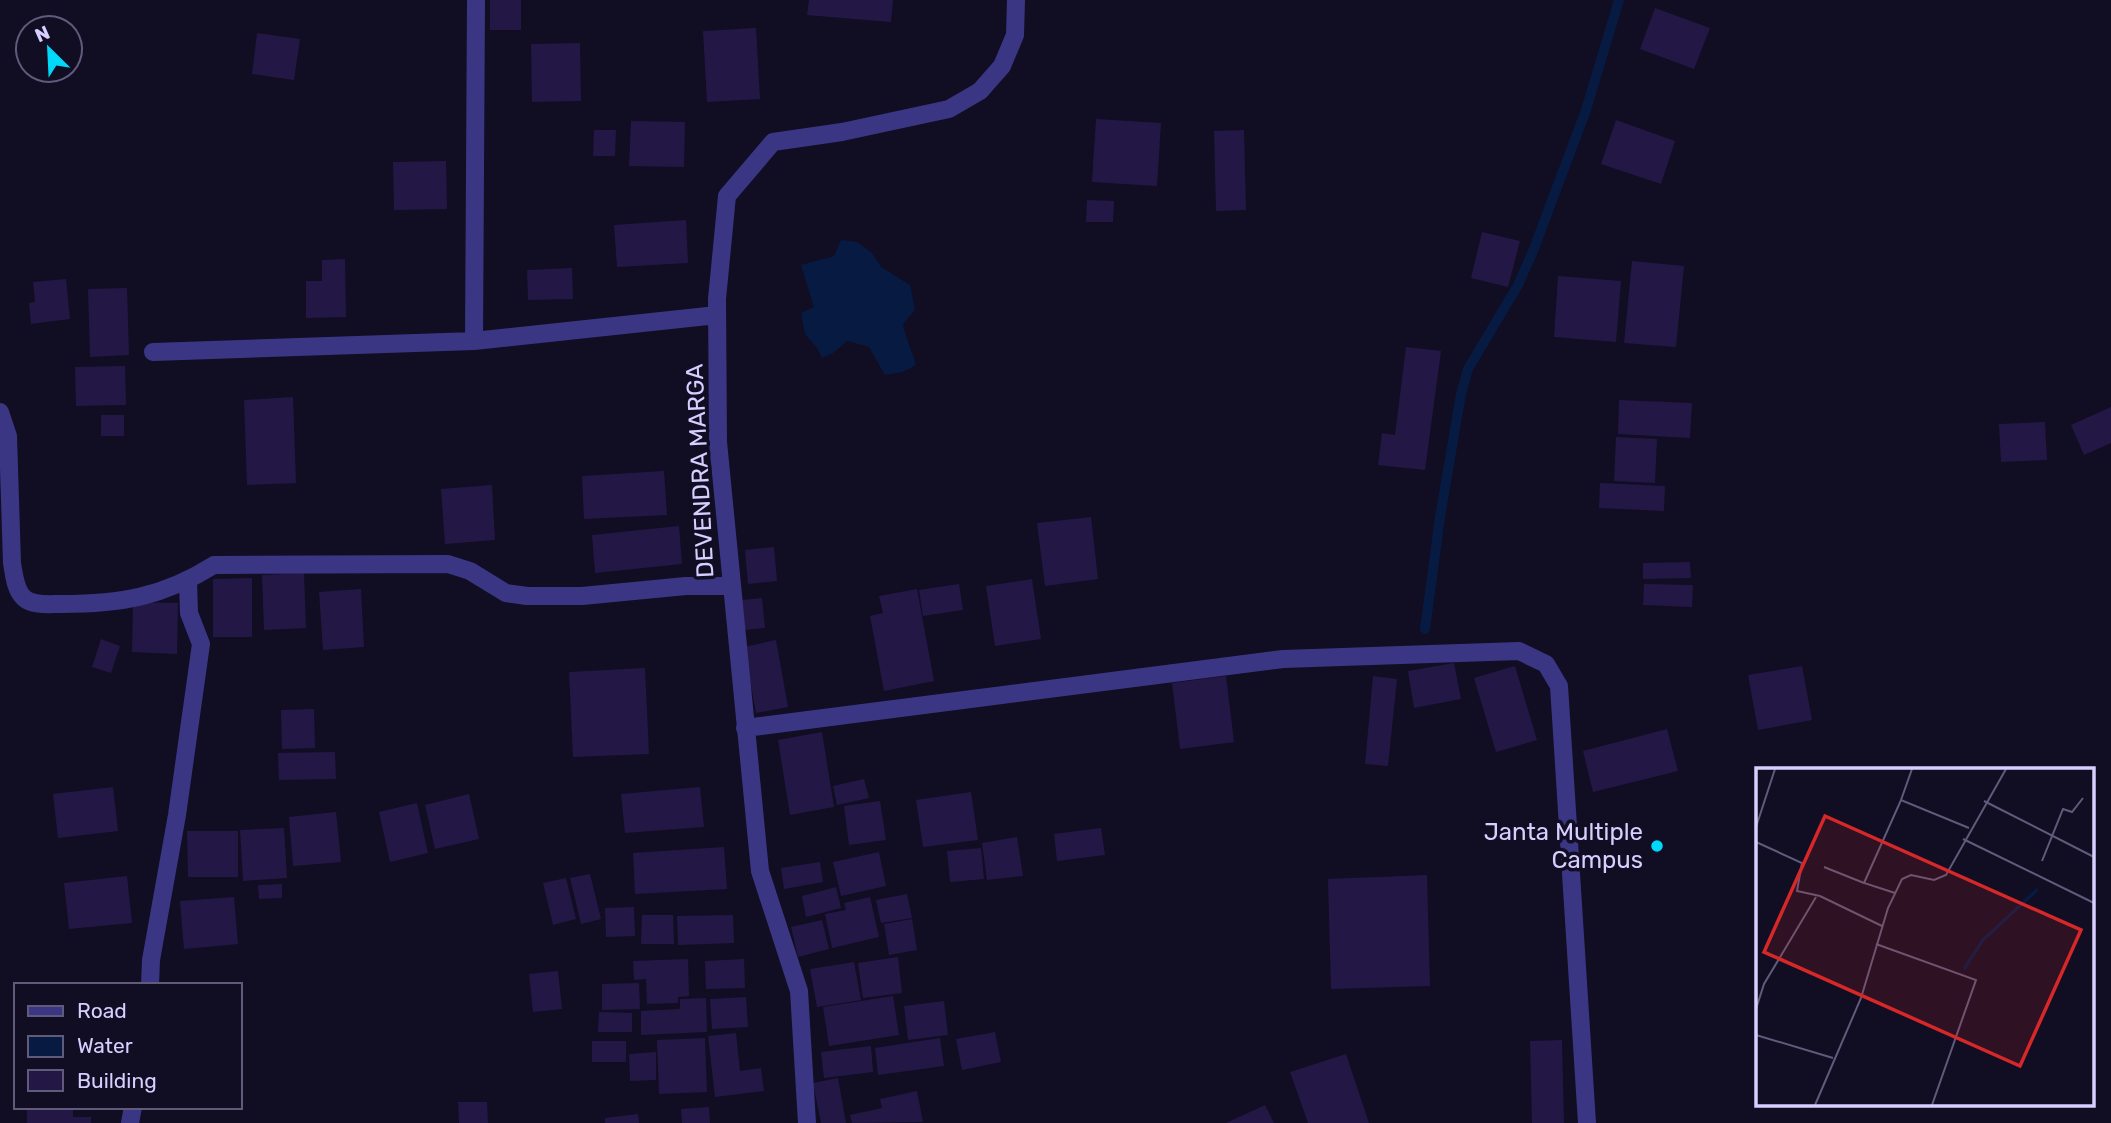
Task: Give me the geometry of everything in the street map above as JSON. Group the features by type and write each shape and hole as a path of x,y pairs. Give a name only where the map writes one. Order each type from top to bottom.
{"street":[{"path":"474,341 476,0"},
{"name":"DEVENDRA MARGA","path":"807,1123 799,991 760,871 718,442 717,315 727,196 773,142 842,132 949,109 980,91 1002,66 1015,35 1016,0"},
{"path":"153,352 474,341 717,315"},
{"path":"0,412 8,436 12,563 16,584 24,598 38,603 104,604 137,598 188,581 214,565 448,564 470,571 506,593 527,596 582,596 687,586 732,586"},
{"path":"150,983 151,960 177,815 201,644 189,613 188,581"},
{"path":"745,728 1283,659 1519,651 1546,664 1559,686 1587,1123"}],"water":[{"path":"841,240 857,242 872,253 881,267 910,285 915,310 903,324 916,365 903,372 885,375 869,347 847,341 822,358 805,334 801,313 814,307 801,265 834,256"}],"building":[{"path":"490,0 521,0 521,30 490,30"},
{"path":"809,0 893,0 891,22 807,15"},
{"path":"1655,8 1710,28 1694,69 1640,49"},
{"path":"756,28 760,99 707,102 703,31"},
{"path":"257,33 300,39 294,80 252,74"},
{"path":"580,43 581,101 532,102 531,44"},
{"path":"1096,119 1161,123 1157,186 1092,182"},
{"path":"1616,120 1675,141 1661,184 1601,164"},
{"path":"631,121 685,122 684,167 629,166"},
{"path":"594,130 616,130 615,156 593,156"},
{"path":"1244,130 1246,210 1216,211 1214,131"},
{"path":"446,161 447,209 394,210 393,162"},
{"path":"1087,200 1114,201 1113,222 1086,222"},
{"path":"686,220 688,263 617,267 614,225"},
{"path":"1482,232 1520,241 1508,287 1471,278"},
{"path":"345,259 346,317 306,318 306,281 322,281 322,260"},
{"path":"1632,261 1684,266 1676,347 1624,343"},
{"path":"572,268 573,299 528,300 527,270"},
{"path":"1558,276 1621,281 1616,342 1554,337"},
{"path":"66,279 70,319 31,324 29,303 35,302 33,282"},
{"path":"127,288 129,355 90,357 88,289"},
{"path":"1406,347 1441,351 1425,470 1378,465 1382,433 1395,435"},
{"path":"125,366 126,405 76,406 75,367"},
{"path":"293,397 296,483 247,485 244,400"},
{"path":"1619,400 1692,403 1690,438 1618,434"},
{"path":"2111,407 2111,443 2084,455 2071,425"},
{"path":"101,415 124,415 124,436 101,436"},
{"path":"2045,422 2047,460 2001,462 1999,424"},
{"path":"1616,437 1657,439 1655,483 1614,481"},
{"path":"664,471 667,515 584,519 582,476"},
{"path":"1600,483 1665,486 1664,511 1599,508"},
{"path":"492,485 495,540 445,544 441,489"},
{"path":"1091,517 1098,579 1045,586 1037,523"},
{"path":"679,526 682,564 595,573 592,535"},
{"path":"774,547 777,581 748,584 745,550"},
{"path":"1690,562 1691,578 1643,579 1643,563"},
{"path":"304,573 306,628 264,630 262,575"},
{"path":"252,578 252,637 213,637 213,579"},
{"path":"1032,579 1041,639 995,646 986,586"},
{"path":"959,584 963,610 923,616 919,590"},
{"path":"1644,584 1693,585 1692,607 1643,605"},
{"path":"361,589 364,647 323,650 319,592"},
{"path":"917,589 934,681 884,691 870,616 883,613 879,596"},
{"path":"762,598 765,628 745,630 742,600"},
{"path":"133,602 178,603 177,654 132,652"},
{"path":"101,639 120,646 111,673 92,667"},
{"path":"776,640 788,707 756,713 744,647"},
{"path":"1454,663 1461,699 1414,708 1408,671"},
{"path":"1515,666 1537,740 1496,752 1474,678"},
{"path":"1802,666 1812,720 1758,730 1748,675"},
{"path":"645,668 649,754 573,757 569,672"},
{"path":"1226,676 1234,742 1180,749 1172,683"},
{"path":"1373,676 1397,679 1388,766 1365,764"},
{"path":"314,709 315,748 282,749 281,710"},
{"path":"1667,729 1678,771 1593,792 1583,751"},
{"path":"822,732 834,807 790,815 778,740"},
{"path":"335,752 336,779 279,780 278,753"},
{"path":"864,779 869,798 837,805 833,786"},
{"path":"113,787 118,831 58,838 53,794"},
{"path":"700,787 704,827 625,833 621,794"},
{"path":"971,792 978,840 923,847 916,800"},
{"path":"469,794 479,839 435,849 425,805"},
{"path":"880,801 886,840 849,845 844,806"},
{"path":"417,803 428,853 390,862 379,812"},
{"path":"336,812 341,862 293,866 289,817"},
{"path":"284,828 287,878 243,881 240,830"},
{"path":"1101,828 1105,855 1057,861 1054,834"},
{"path":"187,831 238,831 238,877 188,877"},
{"path":"1017,837 1023,876 987,880 982,843"},
{"path":"724,847 727,889 635,894 633,853"},
{"path":"981,848 984,879 950,882 947,851"},
{"path":"879,852 886,886 841,896 833,862"},
{"path":"820,862 823,882 784,889 781,868"},
{"path":"590,874 601,919 581,924 570,878"},
{"path":"1427,875 1430,986 1331,989 1328,879"},
{"path":"127,876 132,923 69,929 64,883"},
{"path":"566,878 576,919 553,925 543,883"},
{"path":"282,884 282,898 259,899 258,885"},
{"path":"836,887 841,908 806,917 802,896"},
{"path":"907,894 912,918 881,923 876,900"},
{"path":"234,897 238,944 184,949 180,901"},
{"path":"870,897 879,937 832,948 825,914 846,910 844,903"},
{"path":"634,907 635,936 606,937 605,908"},
{"path":"642,915 673,915 674,944 641,944"},
{"path":"733,915 734,943 678,945 677,916"},
{"path":"912,919 917,950 889,955 884,924"},
{"path":"822,920 829,949 798,957 791,927"},
{"path":"898,957 902,993 863,998 858,963"},
{"path":"688,959 689,996 678,997 678,1003 647,1004 646,979 634,980 633,961"},
{"path":"744,959 745,988 706,989 705,961"},
{"path":"854,962 861,1000 817,1007 810,969"},
{"path":"558,971 562,1009 533,1012 529,974"},
{"path":"639,983 640,1009 602,1010 602,984"},
{"path":"893,996 899,1035 829,1046 823,1007"},
{"path":"746,997 748,1027 712,1029 710,999"},
{"path":"706,998 707,1032 641,1035 641,1011 680,1009 680,999"},
{"path":"944,1001 948,1035 908,1040 904,1006"},
{"path":"599,1012 632,1013 632,1032 598,1032"},
{"path":"995,1032 1001,1062 962,1070 956,1039"},
{"path":"736,1033 740,1071 761,1068 764,1091 715,1097 708,1036"},
{"path":"705,1038 707,1092 659,1094 657,1040"},
{"path":"940,1038 944,1066 878,1075 875,1048"},
{"path":"1562,1040 1564,1123 1532,1123 1530,1041"},
{"path":"592,1041 626,1041 626,1062 592,1062"},
{"path":"871,1046 873,1072 824,1078 821,1052"},
{"path":"656,1052 656,1080 630,1081 629,1054"},
{"path":"1346,1054 1369,1123 1308,1123 1290,1072"},
{"path":"838,1078 846,1123 821,1123 813,1083"},
{"path":"917,1091 923,1122 852,1123 850,1115 882,1108 880,1099"},
{"path":"458,1102 487,1102 488,1123 459,1123"},
{"path":"1265,1105 1274,1123 1226,1123"},
{"path":"709,1107 710,1123 682,1123 681,1109"},
{"path":"27,1109 73,1109 73,1117 91,1117 91,1123 27,1123"},
{"path":"638,1114 639,1123 605,1123 605,1118"}],"waterway":[{"path":"1425,629 1440,517 1461,394 1468,369 1518,285 1533,251 1586,110 1619,0"}],"place":[{"name":"Janta Multiple Campus","path":"1657,846"}]}
